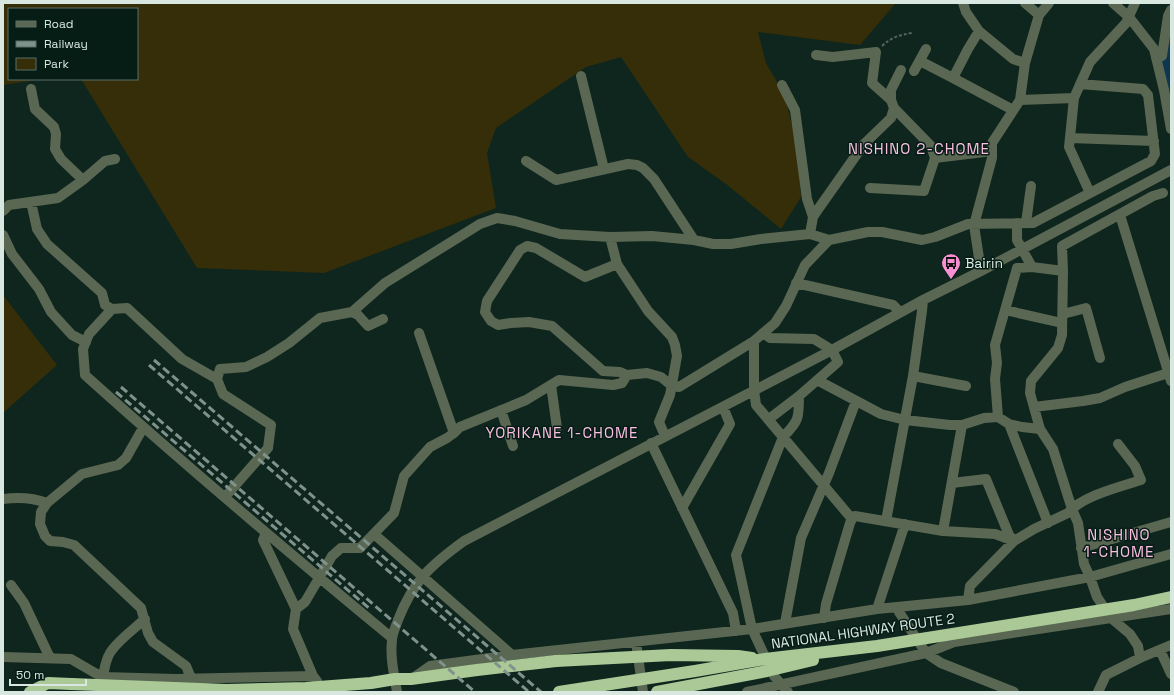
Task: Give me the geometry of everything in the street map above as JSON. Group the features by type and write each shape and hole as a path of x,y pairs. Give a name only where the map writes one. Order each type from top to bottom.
{"highway":[{"name":"NATIONAL HIGHWAY ROUTE 2","path":"558,692 695,672 765,659 877,646 1134,605 1171,597"},
{"path":"657,692 767,671 877,646"},
{"path":"30,692 48,683 226,690 306,688 371,683 394,679 411,679 556,661 671,655 738,656 765,659"}],"street":[{"path":"963,3 966,12 979,31 1013,59 1025,63"},
{"path":"1025,3 1039,15"},
{"path":"981,271 974,225 992,158 992,143 1020,100 1025,63 1039,15 1049,3"},
{"path":"1113,3 1129,17 1154,50 1164,90 1171,129"},
{"path":"1090,193 1069,147 1074,98 1090,62 1126,23 1135,3"},
{"path":"1156,58 1162,56 1168,16 1171,10"},
{"path":"953,78 979,31"},
{"path":"914,71 926,49"},
{"path":"816,54 833,57 876,52 872,83 931,146 934,158 924,191 870,188"},
{"path":"920,60 1013,110"},
{"path":"810,234 813,217 864,144 891,118 891,90 901,70"},
{"path":"581,76 604,169"},
{"path":"217,379 220,369 246,367 267,358 289,343 320,318 352,312 385,284 480,224 497,218 515,220 560,234 610,237 652,236 694,240 712,244 731,244 810,234 829,240 868,232 882,232 922,240 935,237 968,224 1033,223 1151,161 1155,154 1148,96 1144,89 1080,84"},
{"path":"782,85 796,110 807,199 813,217"},
{"path":"31,89 35,109 54,127 56,134 55,149 60,160 83,180"},
{"path":"1020,100 1074,98"},
{"path":"1070,138 1154,141"},
{"path":"934,158 992,151"},
{"path":"3,211 8,205 58,198 83,180 105,161 115,159"},
{"path":"526,161 556,180 628,164 637,165 643,168 654,179 694,240"},
{"path":"396,692 391,660 392,638 402,609 411,592 422,577 440,558 464,541 832,350 900,312 981,271 1171,170"},
{"path":"1031,186 1017,240 1032,267"},
{"path":"1140,658 1138,646 1130,634 1111,618 1097,597 1084,564 1078,523 1072,509 1053,449 1040,429 1030,393 1031,381 1058,348 1062,335 1062,246 1153,196 1163,193"},
{"path":"31,202 37,229 47,244 102,293 105,305 112,309 127,308 182,359 217,379 223,394 271,425 268,448 225,497"},
{"path":"1034,407 1100,398 1125,387 1169,377 1120,215"},
{"path":"3,235 12,254 39,289 51,312 72,334 86,342"},
{"path":"610,237 616,264 648,311 672,338 675,346 677,356 672,386 659,422 665,436"},
{"path":"616,264 585,277 536,248 527,246 520,250 487,301 485,312 491,322 498,325 529,322 552,326 603,371 620,372 627,375 654,375 661,377 672,386 679,387 754,341 775,323 783,312 805,265 829,240"},
{"path":"998,417 995,379 997,363 994,345 1017,268 1032,267 1063,271"},
{"path":"796,283 892,305 900,312"},
{"path":"886,521 913,376 923,300"},
{"path":"1005,310 1062,318 1086,308 1100,358"},
{"path":"112,309 89,334 83,349 85,375 143,428 392,638"},
{"path":"352,312 358,315 368,326 383,319"},
{"path":"418,333 454,433"},
{"path":"763,333 770,338 814,339 832,350 838,362 799,396 769,419"},
{"path":"754,341 754,390 756,405 852,519"},
{"path":"296,609 305,602 332,556 341,548 360,548 394,513 404,476 430,447 447,438 460,426 526,400 559,380 613,385 622,383 627,375"},
{"path":"913,376 966,386"},
{"path":"817,380 881,414 905,420 962,425 984,418 998,417 1009,424 1040,429"},
{"path":"551,385 558,428"},
{"path":"785,688 774,676 752,629 736,556 783,437 793,427 799,415 799,396"},
{"path":"785,623 801,538 829,473 856,400"},
{"path":"682,508 730,424 723,407"},
{"path":"501,410 513,446"},
{"path":"1009,424 1048,523"},
{"path":"943,531 962,425"},
{"path":"143,428 126,458 118,465 82,474 48,503 41,512 40,524 45,536 50,541 62,542 74,546 141,608 148,633 153,642 186,666 191,678"},
{"path":"651,443 733,613 736,631"},
{"path":"968,600 970,586 1010,538 1048,523 1068,513 1081,502 1141,480 1135,466 1118,444"},
{"path":"952,482 986,479 1010,538"},
{"path":"3,499 12,498 40,500 48,503"},
{"path":"824,618 826,604 850,523 855,516 943,531 995,534 1010,538"},
{"path":"1081,548 1171,522"},
{"path":"877,609 905,524"},
{"path":"266,533 263,540 296,609 293,629 313,676 321,687"},
{"path":"374,534 512,655"},
{"path":"411,679 430,666 512,655 736,631 877,609 968,600 1090,577 1171,554"},
{"path":"12,584 24,603 50,658"},
{"path":"899,607 899,612 926,653 941,663 1014,692"},
{"path":"747,692 785,688 926,653 954,642 1171,609"},
{"path":"101,692 104,670 111,651 144,619"},
{"path":"636,642 643,692"},
{"path":"1098,692 1106,675 1171,645"},
{"path":"1160,650 1171,674"},
{"path":"3,658 70,659 103,677 176,679 313,676"},
{"path":"176,679 176,692"}],"path":[{"path":"876,52 888,41 898,35 912,33"}],"green space":[{"path":"3,3 896,3 860,45 758,32 766,63 785,96 797,146 801,197 781,229 726,184 688,157 621,57 586,67 496,128 487,153 496,208 324,273 197,268 82,80 138,80 138,8 8,8 8,80 36,80 3,85"},
{"path":"3,295 57,365 3,413"}],"waterway":[{"path":"1171,34 1167,50 1167,80 1171,100"}],"railway":[{"path":"154,360 541,692"},
{"path":"149,365 529,692"},
{"path":"121,387 475,692"},
{"path":"116,392 370,609"}],"place":[{"name":"Bairin","path":"951,280"}],"district":[{"name":"NISHINO 2-CHOME","path":"919,149"},
{"name":"YORIKANE 1-CHOME","path":"562,433"},
{"name":"NISHINO 1-CHOME","path":"1119,544"}]}
